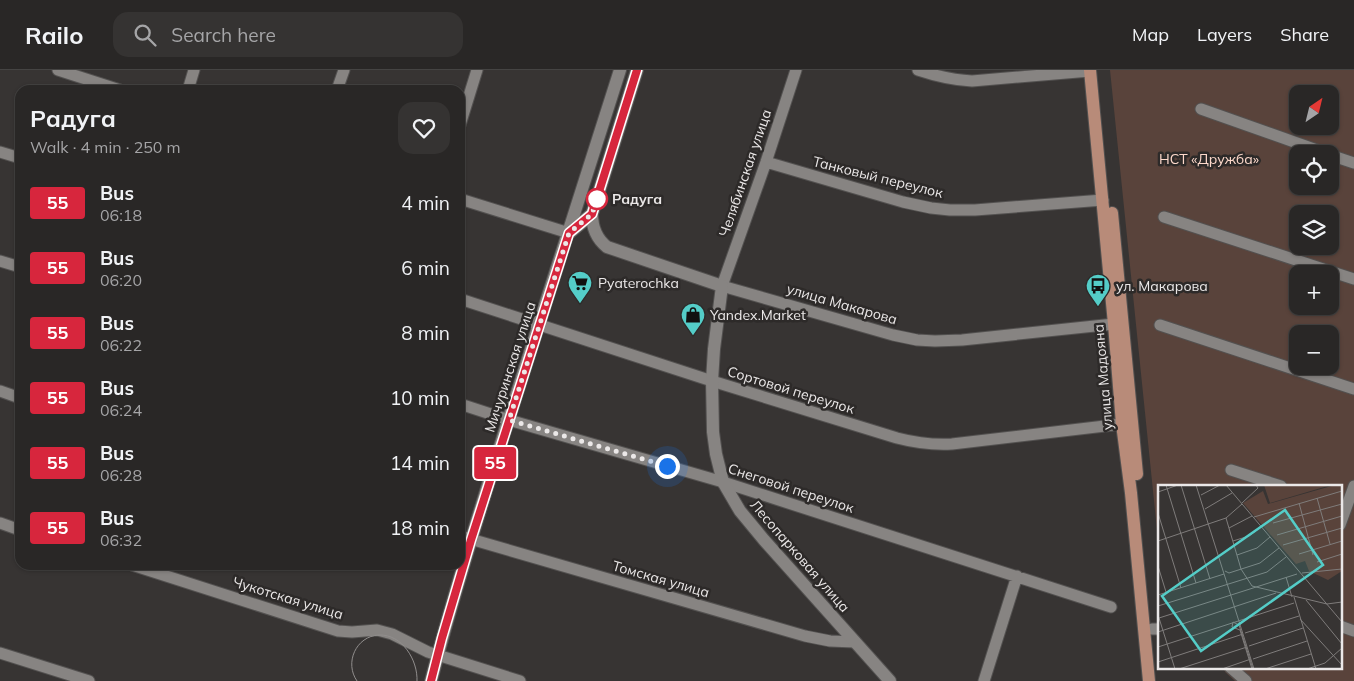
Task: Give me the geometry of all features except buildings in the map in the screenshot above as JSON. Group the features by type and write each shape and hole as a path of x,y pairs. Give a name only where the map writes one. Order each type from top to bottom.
{"main road":[{"name":"Мичуринская улица","path":"466,538 509,420 620,70"},
{"path":"569,233 592,214 638,70"},
{"name":"улица Мадояна","path":"1093,70 1122,424 1131,493 1149,681"},
{"name":"улица Мадояна","path":"1093,70 1156,629 1156,681"},
{"name":"улица Макарова","path":"592,214 592,222 596,233 607,247 722,286"},
{"name":"Лесопарковая улица","path":"722,286 712,382 713,432 723,482 740,510 764,540 890,681"},
{"name":"Мичуринская улица","path":"431,681 458,570"},
{"name":"Мичуринская улица","path":"438,655 442,681"}],"street":[{"path":"58,70 104,85"},
{"path":"190,85 194,70"},
{"path":"339,85 344,70"},
{"path":"465,109 477,70"},
{"name":"Челябинская улица","path":"722,286 796,70"},
{"path":"918,70 941,77 972,81 1093,70"},
{"path":"1201,109 1303,145"},
{"path":"0,152 15,156"},
{"path":"1339,158 1354,163"},
{"name":"Танковый переулок","path":"766,162 903,202 931,208 975,210 1103,200"},
{"path":"465,201 569,233"},
{"path":"1164,217 1354,279"},
{"path":"0,261 15,266"},
{"name":"улица Макарова","path":"722,286 917,340 962,340 1114,324"},
{"name":"Сортовой переулок","path":"465,301 712,382 918,443 934,445 952,444 1122,424"},
{"path":"1160,325 1354,389"},
{"path":"0,391 15,396"},
{"name":"Снеговой переулок","path":"465,406 723,482 1111,607"},
{"path":"1231,470 1278,485"},
{"path":"1342,520 1354,486"},
{"path":"0,523 15,528"},
{"name":"Томская улица","path":"466,538 805,636 830,641 855,642"},
{"name":"Чукотская улица","path":"148,570 338,631 377,630 392,634 428,652 520,681"},
{"path":"984,681 1017,576"},
{"path":"1342,627 1354,631"},
{"path":"0,653 89,681"},
{"path":"1231,668 1246,681"}],"green space":[{"name":"НСТ «Дружба»","path":"1110,70 1354,70 1354,681 1235,681 1225,672 1224,668 1342,668 1342,485 1158,485 1157,530"}],"tram line":[{"path":"357,681 353,674 352,666 354,652 364,640 379,635 395,639 407,650 415,665 417,681"}],"bus line":[{"name":"55","path":"465,560 569,233 592,214 637,70"},
{"name":"55","path":"431,681 462,570"}],"place":[{"name":"Радуга","path":"597,199"},
{"name":"Pyaterochka","path":"580,304"},
{"name":"ул. Макарова","path":"1098,307"},
{"name":"Yandex.Market","path":"693,336"}],"route":[{"path":"597,199 598,196 592,214 569,233 509,420 667,466"}]}
